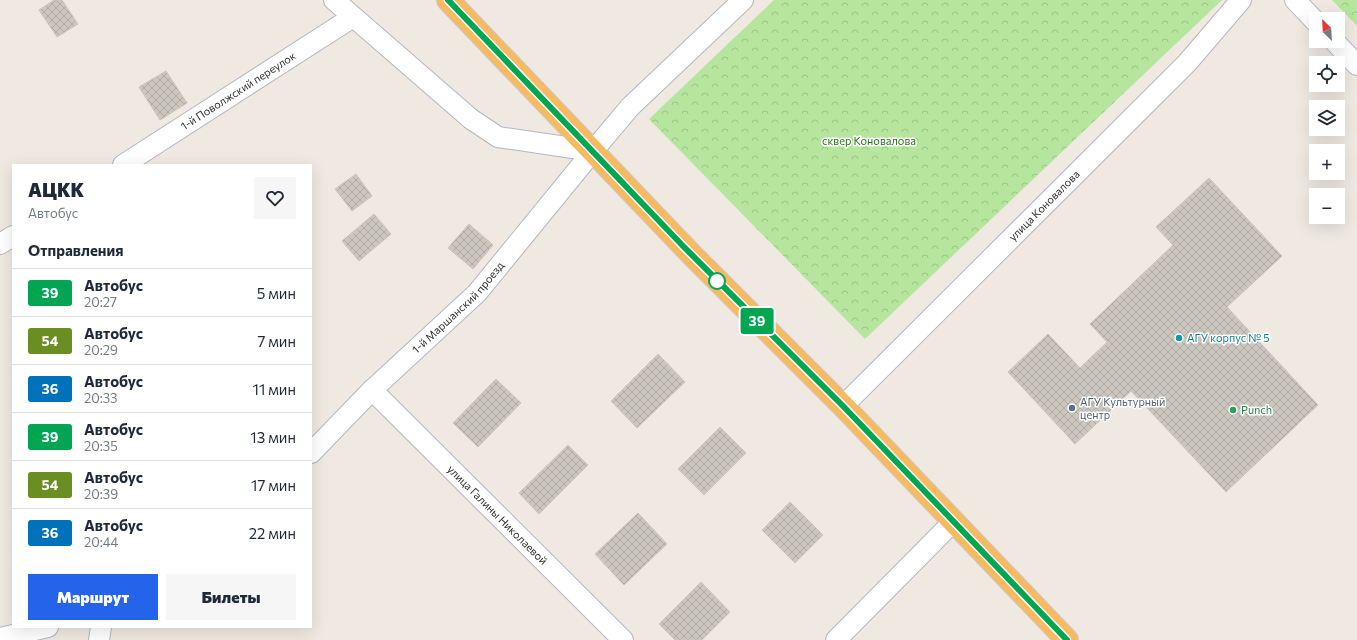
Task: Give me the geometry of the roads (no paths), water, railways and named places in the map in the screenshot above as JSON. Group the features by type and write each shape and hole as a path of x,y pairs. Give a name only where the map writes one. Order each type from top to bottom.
{"highway":[{"path":"448,0 692,255 843,406 1067,640"}],"street":[{"path":"334,0 471,119 498,137 593,151"},
{"name":"1-й Маршанский проезд","path":"312,452 372,390 477,293 630,107 743,0"},
{"name":"улица Коновалова","path":"843,406 1187,63 1241,0"},
{"path":"1295,0 1309,15"},
{"name":"1-й Поволжский переулок","path":"125,164 353,17"},
{"path":"1341,48 1357,65"},
{"path":"0,244 12,237"},
{"name":"улица Галины Николаевой","path":"372,390 623,640"},
{"path":"836,640 953,522"},
{"path":"1,635 42,628"},
{"path":"99,640 101,628"}],"place":[{"name":"АГУ корпус № 5","path":"1179,338"},
{"name":"АГУ Культурный центр","path":"1072,408"},
{"name":"Punch","path":"1233,410"}],"park label":[{"name":"сквер Коновалова","path":"869,141"}]}
